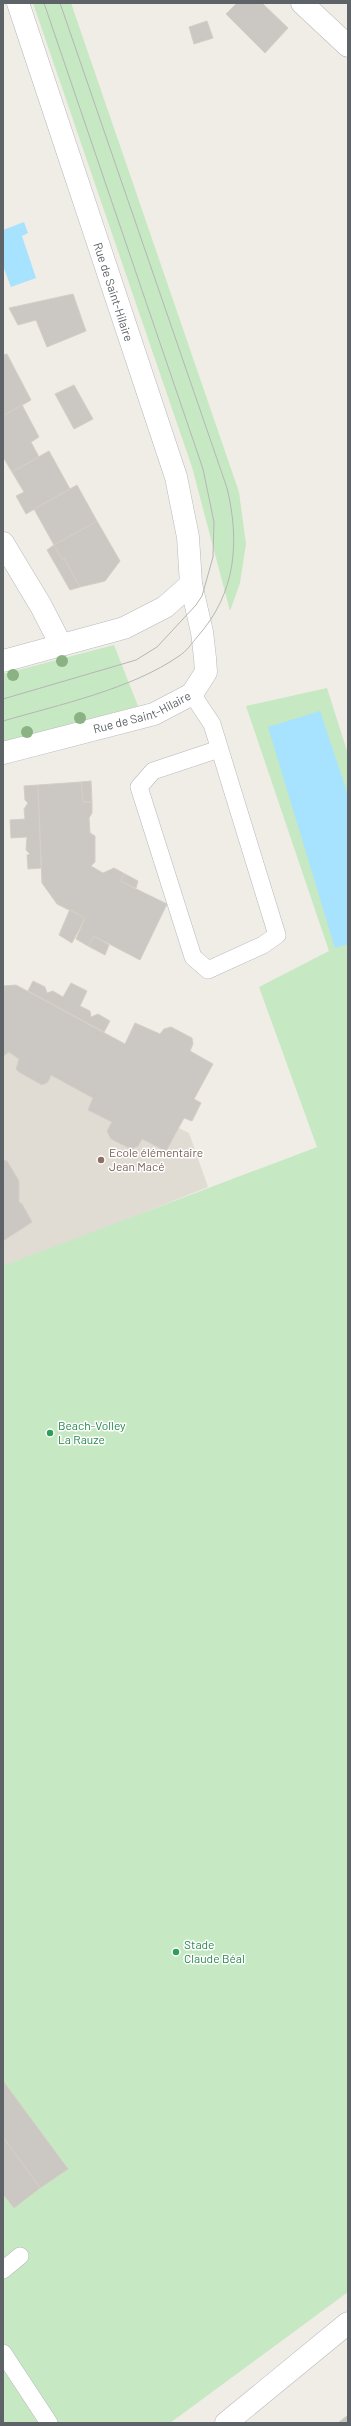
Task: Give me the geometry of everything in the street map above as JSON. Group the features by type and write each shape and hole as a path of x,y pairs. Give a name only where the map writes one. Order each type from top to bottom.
{"street":[{"name":"Rue de Saint-Hilaire","path":"3,754 154,714 192,694 206,672 202,632 191,584 188,537 176,477 18,3"},
{"path":"302,3 348,46"},
{"path":"3,543 41,606 61,645"},
{"path":"3,661 124,628 165,607 191,584"},
{"path":"226,2423 348,2323"}],"lane":[{"path":"192,694 212,724 277,935 263,945 208,970 193,957 139,787 153,771 219,749"},
{"path":"3,2270 20,2256"},
{"path":"3,2354 49,2423"}],"shaded area":[{"name":"Ecole élémentaire Jean Macé","path":"3,1043 189,1133 208,1187 3,1269"}],"green space":[{"path":"33,3 71,3 239,492 246,544 240,583 230,611 192,467"},
{"path":"114,645 138,706 3,742 3,674"},
{"path":"327,688 348,754 348,2292 170,2423 3,2423 3,1266 317,1147 259,987 329,951 246,706"}],"water":[{"path":"24,222 28,233 22,236 36,278 11,287 3,266 3,230"},
{"path":"320,711 348,795 348,944 335,948 268,727"}],"building":[{"path":"237,3 262,3 288,28 265,53 226,14"},
{"path":"207,21 213,38 194,44 189,27"},
{"path":"73,294 86,331 47,347 36,320 18,325 9,308"},
{"path":"7,354 31,400 3,416 3,355"},
{"path":"74,385 93,419 74,429 55,394"},
{"path":"22,405 39,437 31,442 39,457 12,472 3,457 3,416"},
{"path":"49,451 70,489 26,514 16,496 24,492 12,472"},
{"path":"77,485 97,521 54,545 34,509"},
{"path":"97,521 120,561 105,581 80,587 64,558 62,559 54,545"},
{"path":"54,545 62,559 64,558 80,587 70,590 47,550"},
{"path":"91,781 92,802 83,802 81,782"},
{"path":"81,782 83,802 92,802 92,813 89,818 90,833 95,836 95,862 91,866 103,873 114,868 125,874 120,881 167,904 140,960 94,936 88,946 76,939 85,918 57,904 42,883 38,785"},
{"path":"38,785 41,868 28,869 27,855 30,854 26,850 27,837 11,838 10,820 25,819 24,809 28,803 25,800 24,786"},
{"path":"125,874 138,881 136,888 120,881"},
{"path":"70,909 85,918 72,943 59,935"},
{"path":"94,936 109,945 105,955 88,946"},
{"path":"33,981 45,987 47,993 53,991 63,997 71,983 87,991 80,1006 90,1011 91,1017 98,1014 110,1021 104,1032 28,991"},
{"path":"16,985 125,1044 135,1023 160,1034 164,1029 171,1027 192,1038 193,1044 190,1051 213,1064 194,1099 201,1103 192,1121 184,1118 166,1151 142,1139 138,1146 131,1149 111,1139 107,1131 112,1122 88,1110 93,1098 51,1075 48,1082 42,1085 16,1069 19,1059 9,1052 3,1056 3,986"},
{"path":"3,1160 7,1161 19,1181 19,1202 22,1204 32,1222 3,1241"},
{"path":"3,2081 68,2169 40,2188 3,2137"},
{"path":"3,2137 40,2188 14,2208 3,2194"},
{"path":"348,2415 348,2423 338,2423"}],"tram line":[{"path":"3,699 136,660 157,647 196,605 202,596 213,557 214,522 203,469 44,3"},
{"path":"3,721 117,687 160,668 182,654 211,620 220,602 227,585 232,566 234,547 231,508 227,488 60,3"}],"place":[{"name":"Ecole élémentaire Jean Macé","path":"101,1160"},
{"name":"Beach-Volley La Rauze","path":"50,1433"},
{"name":"Stade Claude Béal","path":"176,1952"}]}
